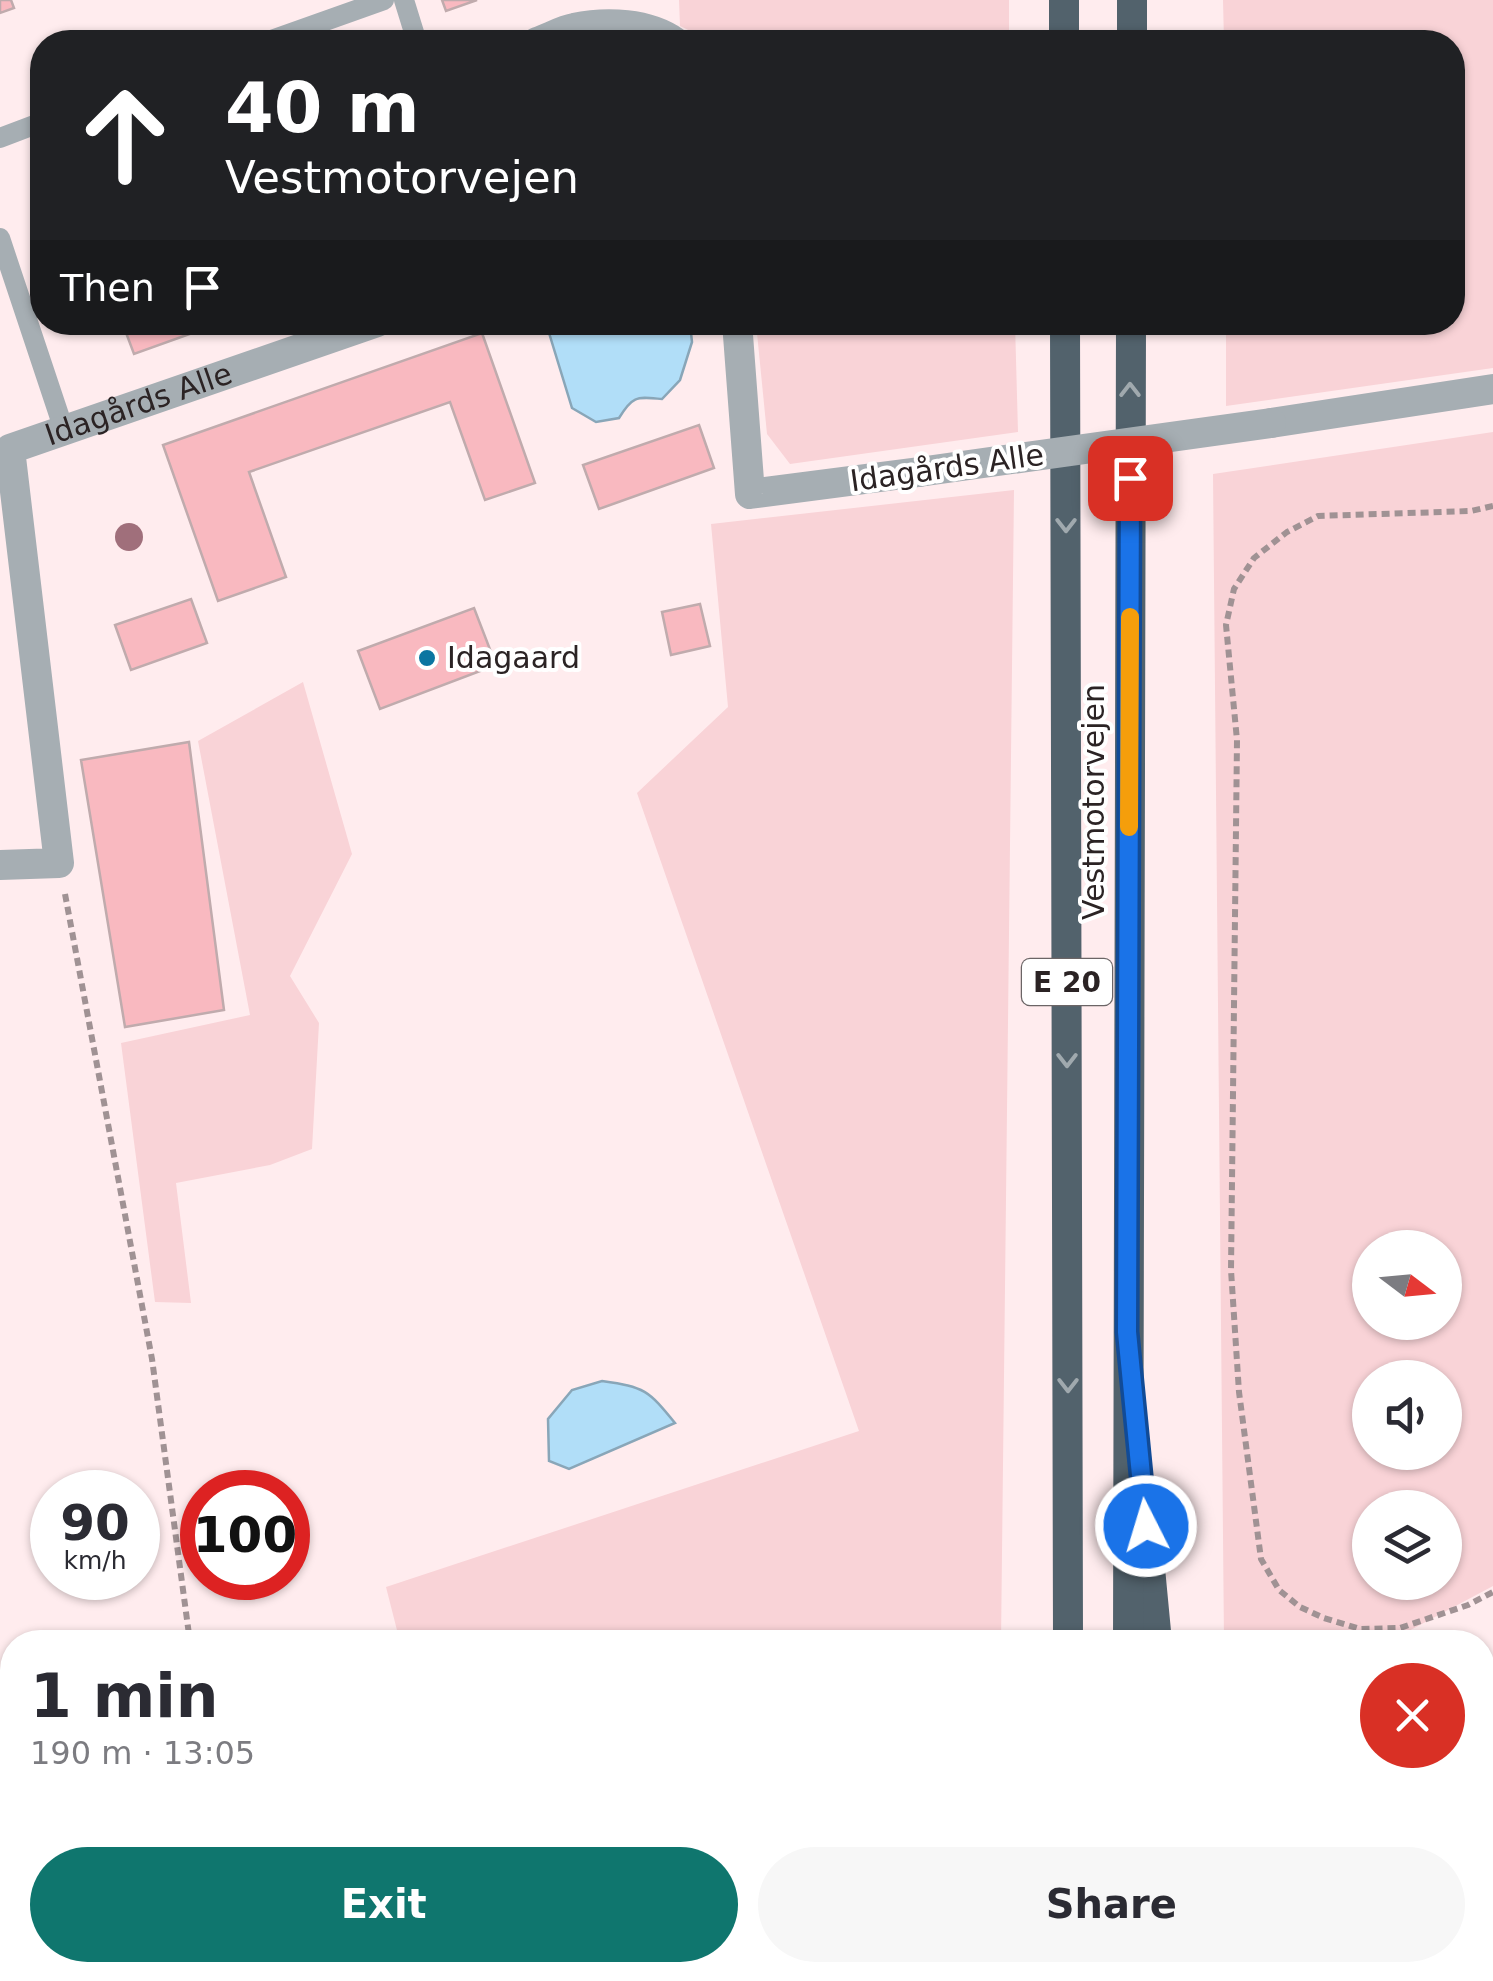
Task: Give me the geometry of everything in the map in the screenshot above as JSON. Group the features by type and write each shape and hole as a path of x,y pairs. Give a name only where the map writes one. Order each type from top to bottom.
{"highway":[{"path":"1064,0 1064,30"},
{"path":"1132,0 1132,30"},
{"name":"Vestmotorvejen","path":"1065,335 1068,1630"},
{"name":"Vestmotorvejen","path":"1128,1630 1131,335"},
{"path":"1127,1332 1156,1630"}],"street":[{"path":"567,30 621,24 646,30"},
{"name":"Idagårds Alle","path":"59,863 10,449 339,335"},
{"name":"Idagårds Alle","path":"737,335 750,494 1493,389"},
{"path":"0,865 59,863"}],"lane":[{"path":"300,30 384,0"},
{"path":"404,0 413,30"},
{"path":"0,138 30,127"},
{"path":"0,238 30,328"},
{"path":"32,335 64,430"}],"path":[{"path":"1493,506 1471,511 1318,516 1287,532 1254,558 1234,589 1226,625 1237,740 1231,1270 1239,1392 1261,1559 1278,1590 1300,1607 1360,1629 1400,1628 1468,1605 1493,1592"},
{"path":"59,863 152,1360 188,1630"}],"shaded area":[{"path":"679,0 1009,0 1009,30 688,30 680,26"},
{"path":"1223,0 1493,0 1493,368 1226,406 1226,335 1465,335 1465,30 1224,30"},
{"path":"757,335 1015,335 1018,432 790,464 767,434"},
{"path":"1493,432 1493,1586 1410,1630 1224,1630 1213,474"},
{"path":"1014,490 1001,1630 397,1630 386,1587 859,1431 637,793 728,707 711,524"},
{"path":"303,682 352,854 290,976 319,1023 312,1149 270,1165 176,1183 191,1303 155,1302 121,1043 250,1015 198,741"}],"water":[{"path":"550,335 691,335 680,380 662,399 636,399 619,418 596,422 572,408"},
{"path":"602,1381 644,1392 675,1423 569,1469 549,1461 548,1419 572,1390"}],"building":[{"path":"0,0 11,0 14,8 0,13"},
{"path":"442,0 477,0 446,11"},
{"path":"127,335 187,335 134,354"},
{"path":"483,335 535,483 485,500 450,402 249,472 286,577 218,601 163,445"},
{"path":"699,425 714,468 599,509 583,465"},
{"path":"191,599 207,643 131,670 115,625"},
{"path":"700,604 710,646 671,655 662,612"},
{"name":"Idagaard","path":"474,608 496,665 380,709 358,651"},
{"path":"189,742 224,1010 125,1027 81,760"}],"slow traffic":[{"path":"1129,827 1130,617"}],"place":[{"name":"Idagaard","path":"427,658"}],"route":[{"path":"1130,478 1127,1332 1146,1526"}]}
